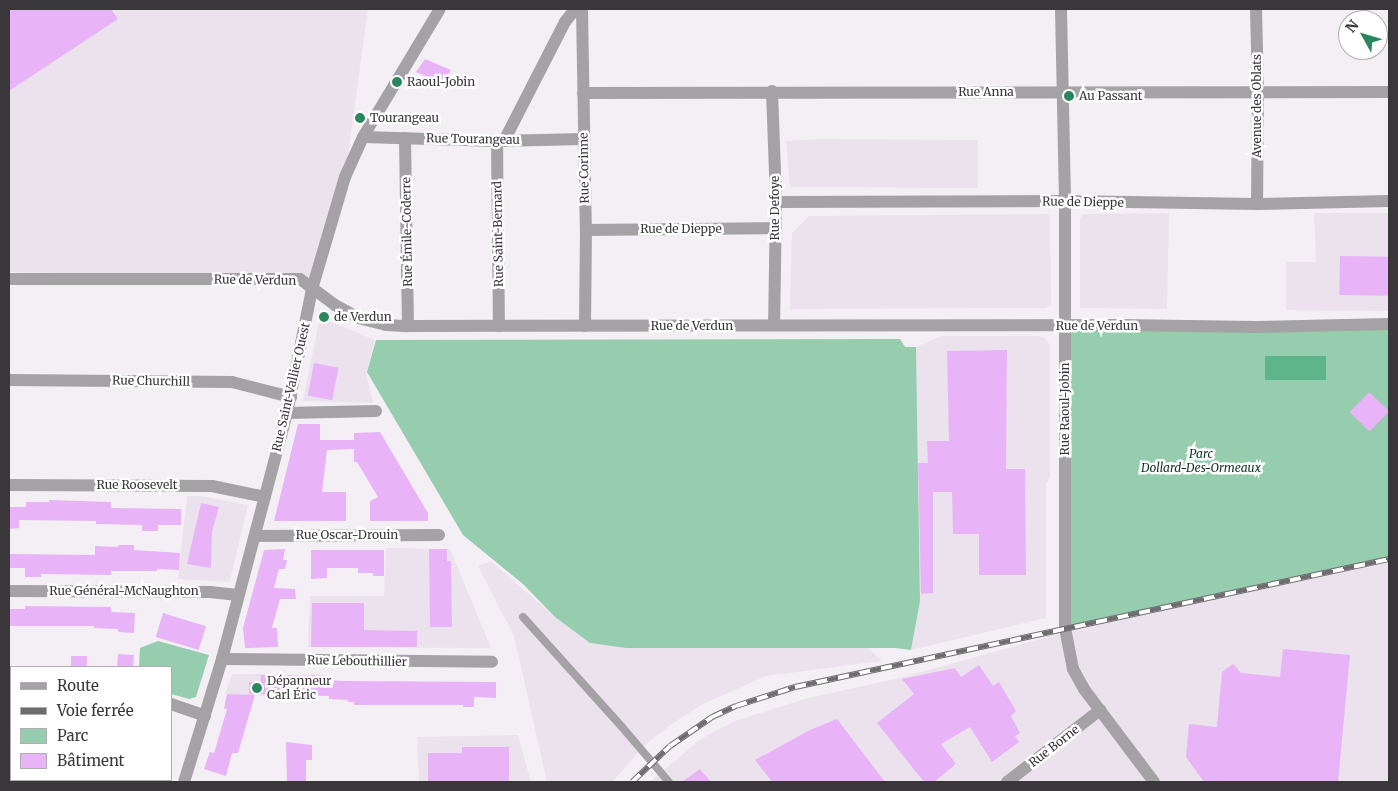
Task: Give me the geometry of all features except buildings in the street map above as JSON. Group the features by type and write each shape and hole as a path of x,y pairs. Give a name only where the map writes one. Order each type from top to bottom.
{"street":[{"name":"Rue Saint-Vallier Ouest","path":"184,782 222,659 255,536 291,397 312,289 345,177 363,137 440,9"},
{"name":"Rue Saint-Bernard","path":"499,326 500,141 565,22 575,9"},
{"name":"Rue Corinne","path":"582,9 586,230 585,326"},
{"name":"Rue Raoul-Jobin","path":"1061,9 1066,202 1064,326 1065,628 1073,669 1100,710 1154,782"},
{"name":"Avenue des Oblats","path":"1256,9 1258,91 1257,204"},
{"name":"Rue Anna","path":"584,93 772,91 1389,92"},
{"name":"Rue Defoye","path":"772,91 776,202 774,325"},
{"name":"Rue Tourangeau","path":"363,137 500,141 583,138"},
{"name":"Rue Émile-Coderre","path":"405,138 408,326"},
{"name":"Rue de Dieppe","path":"776,202 1257,204 1389,201"},
{"name":"Rue de Dieppe","path":"586,230 776,228"},
{"name":"Rue de Verdun","path":"9,279 300,278 312,289 358,318 386,325 408,326 1256,327 1389,324"},
{"name":"Rue Churchill","path":"9,380 232,382 291,397"},
{"path":"287,413 376,411"},
{"name":"Rue Roosevelt","path":"9,485 212,486 265,497"},
{"name":"Rue Oscar-Drouin","path":"255,536 439,535"},
{"name":"Rue Général-McNaughton","path":"9,591 210,592 238,595"},
{"name":"Rue Lebouthillier","path":"222,659 492,662"},
{"path":"172,704 205,716"},
{"name":"Rue Borne","path":"1007,782 1100,710"}],"lane":[{"path":"523,617 622,726 669,782"}],"shaded area":[{"path":"9,9 368,9 345,177 312,289 300,279 9,272"},
{"path":"820,139 978,140 978,188 790,187 786,141"},
{"path":"1169,213 1167,309 1080,308 1080,218 1083,214"},
{"path":"1314,213 1389,213 1389,311 1286,310 1286,262 1316,262"},
{"path":"1048,214 1050,217 1051,303 1046,308 790,309 792,233 809,216"},
{"path":"324,319 375,340 366,373 373,403 303,401 319,321"},
{"path":"941,336 1039,336 1046,339 1050,345 1050,477 1046,484 1046,618 911,650 920,601 916,347"},
{"path":"1265,356 1326,356 1326,380 1265,380"},
{"path":"187,496 200,496 248,505 230,581 178,579"},
{"path":"386,548 450,549 491,648 308,647 310,596 384,596"},
{"path":"1389,559 1389,782 650,782 698,741 713,732 738,720 808,698 900,678 1051,636"},
{"path":"491,561 555,617 590,643 626,648 868,648 882,661 766,676 703,704 670,725 645,745 612,782 547,782 514,636 478,566"},
{"path":"232,674 278,674 279,697 225,694"},
{"path":"518,735 531,782 419,782 417,737"}],"green space":[{"name":"Parc Dollard-Des-Ormeaux","path":"1389,324 1389,559 1065,628 1064,326"},
{"path":"900,339 905,347 916,347 920,601 911,650 895,648 626,648 590,643 555,617 523,584 463,535 367,372 376,340"},
{"path":"158,641 209,655 196,697 189,699 172,694 172,666 139,666 140,648"}],"railway":[{"path":"632,782 670,746 712,717 736,706 795,687 1389,559"}],"place":[{"name":"Raoul-Jobin","path":"397,82"},
{"name":"Au Passant","path":"1069,96"},
{"name":"Tourangeau","path":"360,118"},
{"name":"de Verdun","path":"324,317"},
{"name":"Dépanneur Carl Éric","path":"257,688"}]}
